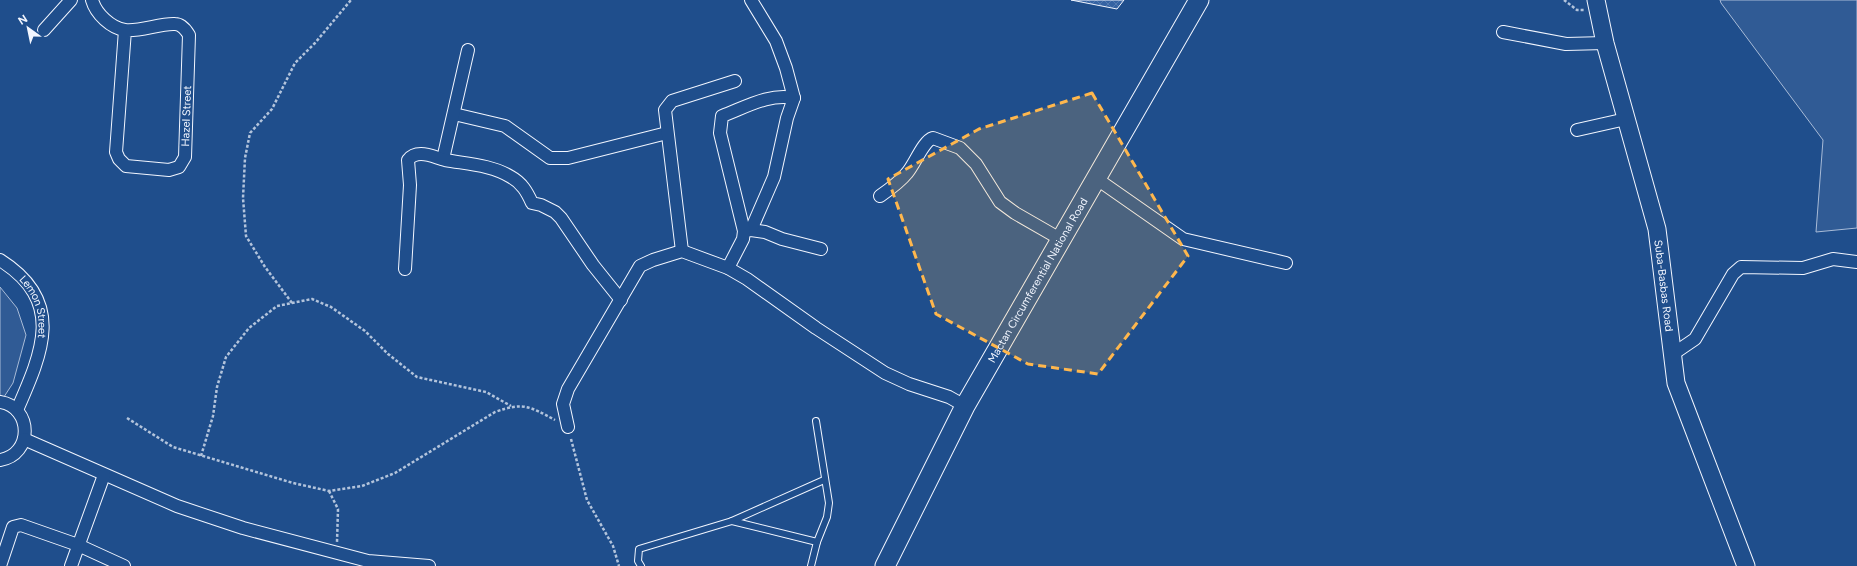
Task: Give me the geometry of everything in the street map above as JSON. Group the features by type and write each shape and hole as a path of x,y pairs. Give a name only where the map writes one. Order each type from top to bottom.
{"main road":[{"name":"Mactan Circumferential National Road","path":"884,566 965,406 1199,0"}],"street":[{"path":"44,30 71,0"},
{"path":"92,0 94,8 106,21 125,30"},
{"path":"728,268 774,177 787,118 794,98 786,68 776,41 751,0"},
{"name":"Suba-Basbas Road","path":"1597,5 1605,43 1657,229 1676,383 1746,566"},
{"name":"Hazel Street","path":"177,24 186,29 189,35 185,158 179,166 169,170 126,166 119,159 116,152 125,30 177,24"},
{"path":"1503,32 1566,44 1605,43"},
{"path":"443,159 468,50"},
{"path":"682,251 665,110 672,101 735,81"},
{"path":"747,231 720,133 722,116 771,97 782,96 794,98"},
{"path":"454,114 505,126 550,158 568,158 667,133"},
{"path":"1578,130 1626,119"},
{"path":"880,196 907,173 929,139 934,138 960,148 976,164 1000,202 1015,213 1062,240"},
{"path":"405,269 410,185 408,160 411,156 431,154 443,159 473,164 503,172 513,178 525,189 532,203 554,212 561,218 593,265 622,300"},
{"path":"1097,179 1183,239 1286,263"},
{"path":"747,231 765,232 782,239 820,249"},
{"path":"568,427 563,404 568,389 622,300 640,266 653,260 682,251 728,268 747,279 816,328 885,373 909,384 949,397 965,406"},
{"path":"1673,354 1695,339 1733,274 1741,267 1803,268 1833,259 1857,262"},
{"name":"Lemon Street","path":"0,260 27,281 38,299 43,317 38,351 17,410"},
{"path":"0,402 5,403 17,410 24,423 24,439 17,452 0,460"},
{"path":"24,439 177,506 230,524 337,554 368,561 429,566"},
{"path":"71,566 104,475"},
{"path":"0,566 12,531 17,525 21,525 78,545 124,566"}],"lane":[{"path":"813,566 817,542 827,517 829,503 824,480 816,421"},
{"path":"641,566 638,560 639,549 732,521 824,480"},
{"path":"732,521 817,542"}],"path":[{"path":"292,303 265,267 246,236 243,198 245,158 250,133 272,109 295,63 315,44 351,0"},
{"path":"1564,0 1577,10 1597,5"},
{"path":"201,456 213,416 218,387 226,357 249,328 277,306 312,299 332,307 365,331 388,354 416,377 486,392 511,406"},
{"path":"127,418 173,447 293,483 329,491 362,486 395,473 495,412 511,406 530,406 568,427 587,500 613,546 619,566"},
{"path":"329,491 338,509 337,554"}],"highlighted area":[{"path":"1092,93 1188,256 1098,374 1028,364 936,314 888,179 979,129"}],"shaded area":[{"path":"1720,0 1857,0 1857,228 1816,232 1823,140"},
{"path":"0,287 17,308 26,335 13,383 0,403"}],"building":[{"path":"1071,0 1124,0 1117,9"}]}
